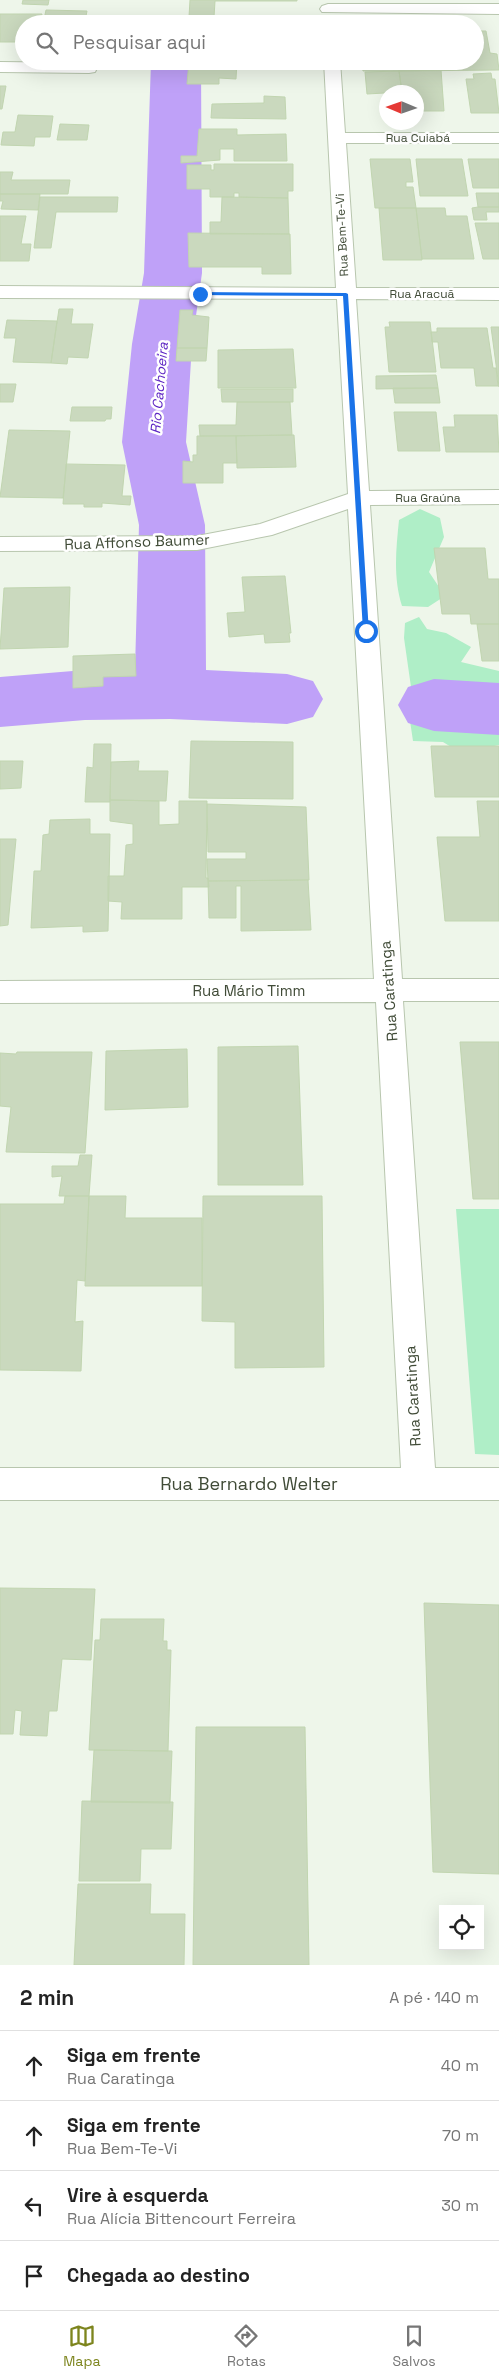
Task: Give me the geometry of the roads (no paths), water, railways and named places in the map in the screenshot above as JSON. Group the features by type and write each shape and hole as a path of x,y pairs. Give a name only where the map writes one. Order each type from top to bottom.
{"street":[{"path":"328,11 499,8"},
{"path":"0,67 15,67"},
{"name":"Rua Bem-Te-Vi","path":"332,70 358,498"},
{"name":"Rua Cuiabá","path":"336,138 499,138"},
{"name":"Rua Aracuã","path":"0,292 499,294"},
{"name":"Rua Graúna","path":"358,498 499,497"},
{"name":"Rua Affonso Baumer","path":"0,544 128,545 197,543 264,530 358,498"},
{"name":"Rua Caratinga","path":"358,498 419,1484"},
{"name":"Rua Mário Timm","path":"0,992 499,990"},
{"name":"Rua Bernardo Welter","path":"0,1484 499,1484"}],"waterway":[{"name":"Rio Cachoeira","path":"170,694 172,525 154,442 162,344 173,273 176,70"},
{"name":"Rio Cachoeira","path":"0,702 85,695 170,694"},
{"path":"170,694 287,699"},
{"path":"434,705 499,709"}]}
